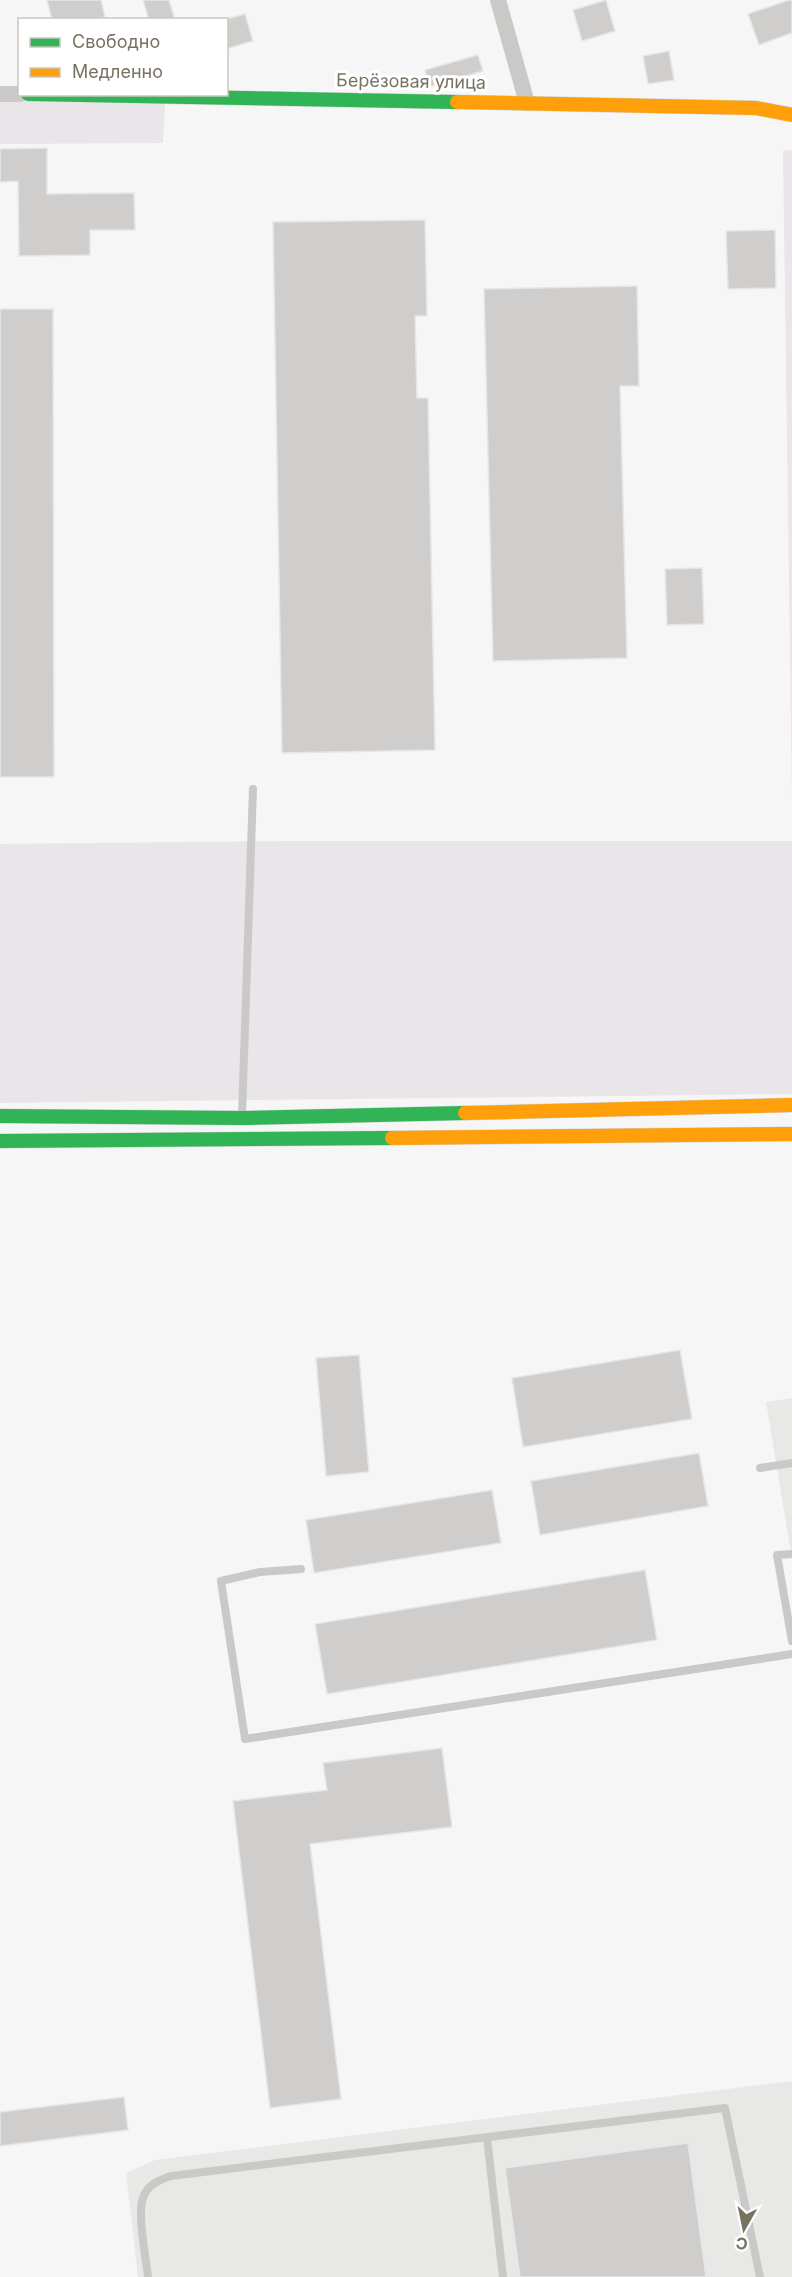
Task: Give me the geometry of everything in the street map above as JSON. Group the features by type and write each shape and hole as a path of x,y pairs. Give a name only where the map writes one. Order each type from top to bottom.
{"main road":[{"name":"Берёзовая улица","path":"139,96 756,108 792,115"},
{"path":"0,1116 242,1118 792,1105"},
{"path":"0,1141 792,1134"}],"street":[{"path":"498,0 528,103"},
{"path":"0,94 18,94"}],"lane":[{"path":"242,1118 253,789"},
{"path":"760,1468 792,1463"},
{"path":"792,1554 777,1555 792,1641"},
{"path":"301,1569 260,1572 222,1581 245,1739 792,1654"},
{"path":"148,2277 141,2211 143,2198 149,2187 158,2180 183,2175 725,2108 760,2277"},
{"path":"487,2138 503,2277"}],"shaded area":[{"path":"0,101 165,104 163,143 0,144"},
{"path":"792,150 792,801 783,151"},
{"path":"284,841 792,841 792,1094 0,1103 0,844"},
{"path":"792,1398 792,1559 766,1402"},
{"path":"792,2081 792,2277 138,2277 126,2173 155,2160"}],"building":[{"path":"47,0 101,0 105,17 102,18 52,18"},
{"path":"143,0 169,0 174,18 148,18"},
{"path":"606,0 615,31 582,41 573,10"},
{"path":"792,0 792,33 759,45 748,14"},
{"path":"245,14 253,41 228,48 228,18"},
{"path":"669,51 674,80 648,84 643,56"},
{"path":"478,55 483,71 429,87 425,70"},
{"path":"47,148 47,194 134,193 135,230 90,230 90,255 19,256 18,181 0,182 0,149"},
{"path":"425,220 427,316 415,316 417,398 428,398 435,750 282,753 273,222"},
{"path":"775,230 776,288 728,289 726,231"},
{"path":"637,286 639,386 620,386 627,658 493,661 484,289"},
{"path":"0,309 53,309 54,777 0,777"},
{"path":"702,568 704,624 667,625 665,569"},
{"path":"680,1350 692,1419 523,1447 512,1378"},
{"path":"359,1355 369,1472 326,1476 316,1358"},
{"path":"699,1453 708,1506 540,1535 531,1481"},
{"path":"492,1490 501,1543 314,1573 306,1520"},
{"path":"645,1570 657,1640 327,1694 315,1624"},
{"path":"442,1748 452,1827 310,1844 341,2099 270,2108 233,1801 327,1790 323,1763"},
{"path":"124,2097 128,2130 0,2146 0,2112"},
{"path":"688,2143 706,2277 520,2277 505,2168"}],"traffic: fast":[{"path":"135,96 457,102"},
{"path":"0,1116 242,1118 465,1113"},
{"path":"0,1141 392,1138"}],"traffic: slow":[{"path":"457,102 756,108 792,115"},
{"path":"465,1113 792,1105"},
{"path":"392,1138 792,1134"}]}
